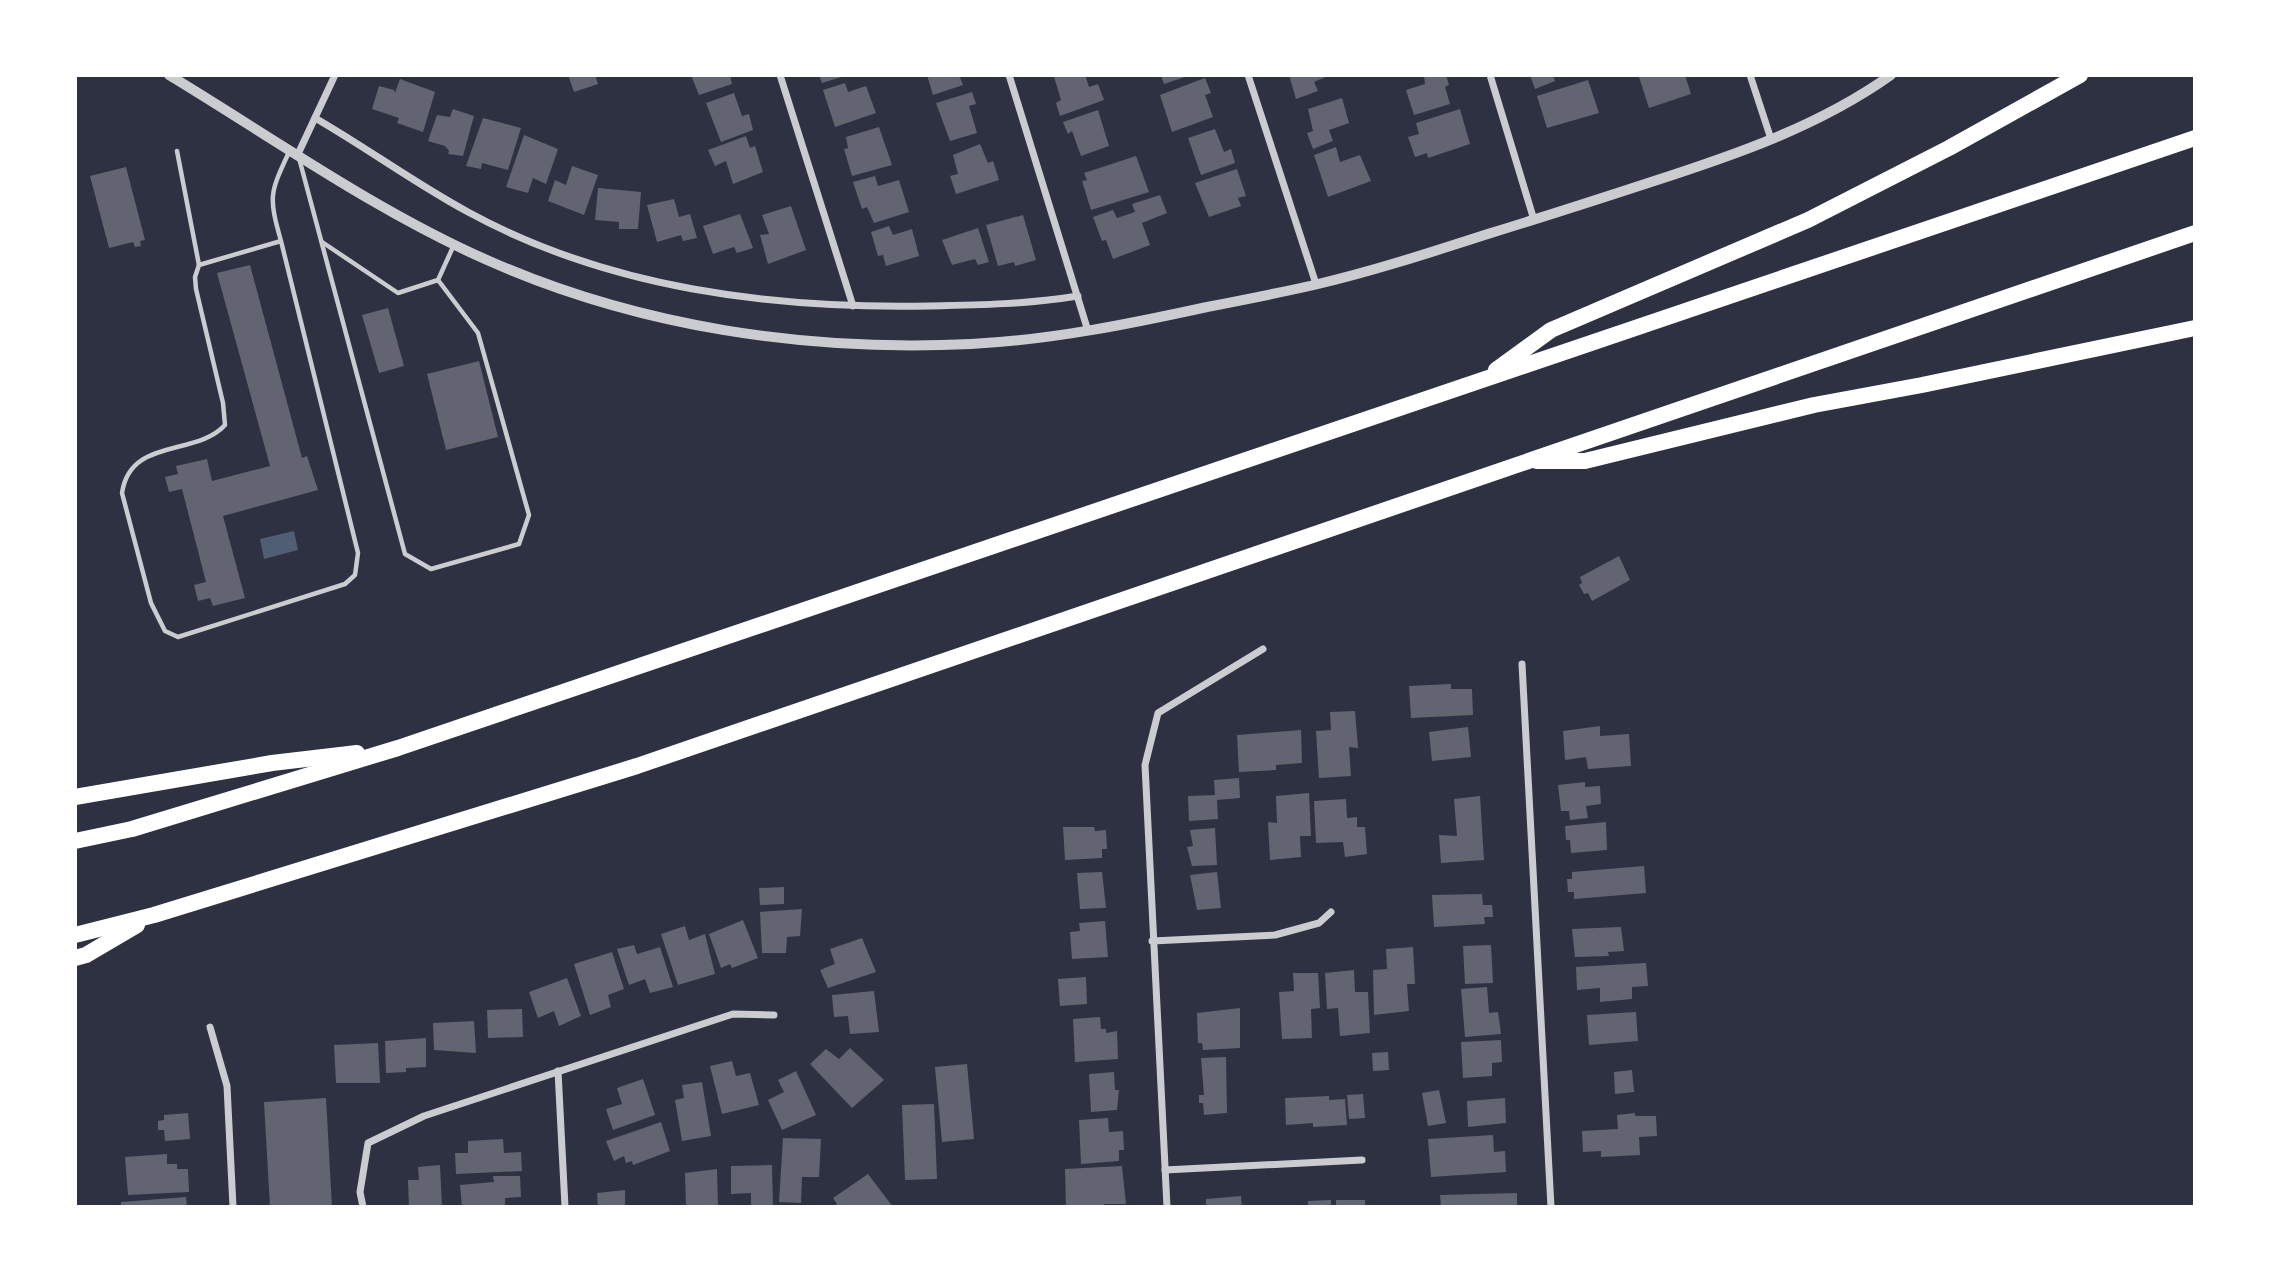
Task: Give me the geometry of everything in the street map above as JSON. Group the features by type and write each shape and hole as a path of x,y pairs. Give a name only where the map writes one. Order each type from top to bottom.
{"highway":[{"path":"1482,379 1550,330 1808,219 1949,148 2080,75"},
{"path":"75,841 132,829 398,748 2195,138"},
{"path":"75,935 154,915 637,766 2195,233"},
{"path":"1524,461 1585,461 1814,405 2195,328"},
{"path":"75,797 272,763 398,748"},
{"path":"75,958 86,955 154,915"}],"street":[{"path":"169,75 426,232 491,262 547,283 616,306 680,322 815,342 895,346 974,344 1088,331 1316,284 1403,261 1724,159 1815,120 1891,75"},
{"path":"294,152 315,118 335,75"},
{"path":"780,75 853,306"},
{"path":"1009,75 1088,331"},
{"path":"1248,75 1316,284"},
{"path":"1490,75 1534,220"},
{"path":"1750,75 1771,139"},
{"path":"315,118 469,212 580,260 638,277 705,292 762,300 853,306 1028,304 1078,296"},
{"path":"1167,1207 1145,765 1158,713 1263,649"},
{"path":"1522,664 1551,1207"},
{"path":"1152,942 1275,934 1319,923 1331,912"},
{"path":"363,1207 360,1192 368,1143 424,1116 733,1014 775,1016"},
{"path":"210,1027 227,1086 233,1207"},
{"path":"558,1071 565,1207"},
{"path":"1165,1170 1362,1160"}],"lane":[{"path":"177,150 199,265 195,277 196,289 223,403 225,425 216,436 155,452 138,463 124,480 122,493 151,603 165,631 178,637 345,584 355,575 358,553 272,208 273,187 294,152"},
{"path":"294,152 405,554 431,569 519,544 528,515 478,333 438,280"},
{"path":"199,265 281,241"},
{"path":"321,242 398,293 438,280 454,245"}],"water":[{"path":"294,531 298,550 264,559 260,539"}],"building":[{"path":"568,75 595,75 598,84 574,92"},
{"path":"691,75 730,75 732,84 699,95"},
{"path":"819,75 845,75 845,76 822,83"},
{"path":"927,75 959,75 963,85 933,95"},
{"path":"1085,75 1089,87 1098,84 1104,100 1060,116 1056,103 1061,100 1054,77"},
{"path":"1161,75 1188,75 1188,76 1164,84"},
{"path":"1289,75 1330,75 1314,82 1318,91 1296,99"},
{"path":"1424,75 1446,75 1449,85 1445,87 1450,104 1414,115 1406,90 1425,84"},
{"path":"1530,75 1553,75 1555,81 1535,89"},
{"path":"1685,75 1691,94 1649,108 1639,77"},
{"path":"1205,78 1211,93 1205,95 1213,117 1172,132 1160,95"},
{"path":"400,79 435,92 423,132 397,123 399,118 372,109 379,86 394,90 395,93"},
{"path":"1588,80 1599,113 1547,128 1537,96"},
{"path":"845,83 848,92 866,86 876,113 835,127 823,90"},
{"path":"972,92 976,104 969,106 977,133 950,141 936,103"},
{"path":"734,93 742,116 749,114 753,130 721,142 706,103"},
{"path":"1342,98 1349,123 1329,130 1333,141 1313,149 1307,133 1313,131 1308,109"},
{"path":"453,109 474,116 463,156 448,154 445,146 428,141 437,115 450,117"},
{"path":"1460,109 1470,144 1428,158 1427,153 1415,157 1408,137 1419,134 1416,123"},
{"path":"1098,110 1109,146 1081,156 1072,131 1068,134 1063,122"},
{"path":"483,118 521,128 508,170 482,163 481,169 466,166"},
{"path":"879,127 892,165 852,176 844,149 848,148 846,137"},
{"path":"1215,129 1224,152 1231,149 1235,163 1201,175 1188,138"},
{"path":"524,135 558,149 546,184 533,178 528,193 506,187"},
{"path":"746,136 750,148 755,146 763,172 733,184 726,161 715,166 708,150"},
{"path":"980,144 988,163 993,161 999,180 956,194 950,176 958,174 953,155"},
{"path":"1336,147 1340,162 1360,155 1371,181 1328,197 1314,155"},
{"path":"1136,156 1149,192 1091,210 1082,181 1087,180 1084,173"},
{"path":"572,166 598,175 584,215 548,201 555,180 566,185"},
{"path":"126,167 145,240 140,241 141,246 135,247 133,242 109,248 90,176"},
{"path":"1237,169 1246,196 1238,198 1241,206 1209,217 1195,183"},
{"path":"875,176 878,186 899,180 909,212 874,223 867,207 862,209 853,182"},
{"path":"598,188 641,192 638,229 619,229 619,222 595,220"},
{"path":"1160,195 1167,213 1142,223 1150,245 1113,259 1106,240 1102,241 1093,217 1113,210 1117,218 1135,212 1132,204"},
{"path":"674,199 679,217 690,214 697,238 683,241 681,235 657,242 647,205"},
{"path":"791,206 806,250 768,264 760,235 769,234 762,215"},
{"path":"740,214 753,248 737,253 734,247 713,254 703,226"},
{"path":"1023,215 1036,260 1015,266 1014,262 998,266 986,225"},
{"path":"889,226 893,235 912,229 919,256 886,266 883,255 878,256 871,232"},
{"path":"978,228 989,262 978,265 975,259 952,265 942,240"},
{"path":"250,265 302,458 307,456 318,490 223,516 245,598 213,606 210,598 198,601 194,585 206,582 182,489 169,492 165,477 178,474 176,466 207,459 212,481 270,466 217,273"},
{"path":"388,308 404,366 379,373 362,315"},
{"path":"479,361 498,437 446,450 427,374"},
{"path":"1619,556 1630,580 1592,601 1579,585 1582,583 1580,577"},
{"path":"1451,684 1451,689 1472,689 1473,715 1411,718 1409,686"},
{"path":"1355,711 1358,748 1349,747 1351,776 1319,778 1316,731 1331,730 1330,712"},
{"path":"1600,726 1600,736 1629,734 1631,766 1588,769 1586,757 1565,760 1563,731"},
{"path":"1468,727 1471,757 1432,761 1429,732"},
{"path":"1301,730 1302,763 1276,765 1276,770 1239,772 1237,735"},
{"path":"1239,778 1240,798 1217,800 1218,819 1189,821 1188,796 1215,795 1214,780"},
{"path":"1585,782 1585,787 1600,786 1601,804 1586,806 1588,818 1570,820 1569,811 1561,811 1558,785"},
{"path":"1309,793 1311,836 1300,836 1301,857 1270,860 1268,822 1277,823 1276,796"},
{"path":"1480,796 1484,860 1441,863 1439,835 1457,836 1454,799"},
{"path":"1346,799 1347,818 1357,817 1357,827 1365,827 1367,854 1345,857 1343,842 1316,843 1314,801"},
{"path":"1606,822 1607,850 1571,853 1565,826"},
{"path":"1063,827 1094,827 1095,831 1106,830 1107,849 1102,849 1102,858 1065,860"},
{"path":"1215,828 1217,865 1192,866 1187,847 1193,846 1190,830"},
{"path":"1644,866 1646,893 1574,899 1574,892 1568,892 1567,879 1572,879 1572,872"},
{"path":"1102,872 1106,908 1080,909 1077,873"},
{"path":"1217,872 1221,908 1197,910 1190,875"},
{"path":"784,887 784,904 760,905 759,888"},
{"path":"1482,894 1483,905 1492,905 1493,917 1484,917 1485,924 1434,927 1432,895"},
{"path":"802,909 800,936 787,937 786,953 762,953 760,912"},
{"path":"743,920 758,958 732,968 730,964 721,968 709,934"},
{"path":"1105,921 1108,957 1072,959 1070,932 1080,931 1079,923"},
{"path":"685,926 689,940 705,934 715,974 678,985 661,934"},
{"path":"1621,927 1624,951 1608,952 1609,956 1575,957 1572,929"},
{"path":"862,938 876,972 828,988 820,970 835,964 830,949"},
{"path":"634,945 637,954 660,947 673,987 650,993 645,979 629,985 617,949"},
{"path":"1491,945 1493,983 1465,984 1463,946"},
{"path":"1413,947 1415,984 1407,984 1409,1011 1374,1015 1373,970 1387,969 1386,949"},
{"path":"612,952 624,989 608,995 611,1007 590,1015 574,964"},
{"path":"1646,963 1648,986 1632,987 1632,999 1600,1002 1600,988 1577,990 1576,967"},
{"path":"1354,970 1355,992 1368,992 1370,1033 1340,1036 1338,1008 1327,1009 1325,973"},
{"path":"1293,973 1318,973 1320,1008 1311,1009 1312,1038 1282,1039 1279,992 1294,991"},
{"path":"1086,977 1087,1004 1060,1006 1058,979"},
{"path":"567,978 581,1016 559,1026 554,1011 538,1018 529,992"},
{"path":"1487,987 1489,1013 1498,1012 1501,1034 1465,1037 1461,989"},
{"path":"874,991 879,1032 850,1034 848,1016 834,1017 832,995"},
{"path":"1240,1008 1240,1048 1203,1050 1202,1043 1198,1043 1197,1013"},
{"path":"522,1009 523,1037 488,1038 487,1010"},
{"path":"1636,1012 1638,1041 1589,1045 1587,1015"},
{"path":"1100,1017 1101,1029 1106,1029 1106,1033 1117,1031 1118,1059 1075,1062 1073,1019"},
{"path":"474,1021 476,1053 434,1050 433,1023"},
{"path":"426,1038 426,1067 386,1073 385,1041"},
{"path":"1501,1040 1502,1062 1492,1063 1492,1076 1463,1078 1461,1042"},
{"path":"378,1043 380,1083 336,1083 334,1045"},
{"path":"850,1048 884,1080 852,1108 810,1064 826,1049 839,1059"},
{"path":"1388,1052 1389,1070 1373,1071 1372,1053"},
{"path":"1226,1057 1227,1113 1204,1115 1203,1103 1199,1103 1199,1095 1204,1095 1201,1058"},
{"path":"732,1061 736,1076 750,1073 759,1105 722,1114 710,1066"},
{"path":"967,1064 974,1139 942,1142 935,1067"},
{"path":"1632,1070 1634,1092 1615,1094 1614,1072"},
{"path":"796,1071 816,1115 782,1130 768,1100 784,1092 778,1080"},
{"path":"1114,1072 1115,1090 1119,1090 1117,1110 1091,1112 1089,1074"},
{"path":"643,1079 655,1115 613,1130 606,1109 622,1104 617,1088"},
{"path":"702,1082 711,1136 682,1141 675,1100 684,1098 682,1085"},
{"path":"1439,1090 1446,1123 1428,1126 1422,1093"},
{"path":"1363,1094 1365,1118 1349,1119 1347,1095"},
{"path":"1329,1096 1329,1100 1345,1099 1347,1125 1286,1125 1285,1098"},
{"path":"326,1098 332,1207 270,1207 264,1102"},
{"path":"1505,1098 1506,1123 1468,1127 1467,1101"},
{"path":"934,1104 937,1179 905,1180 902,1105"},
{"path":"188,1113 190,1139 165,1141 164,1130 158,1130 158,1121 164,1120 164,1115"},
{"path":"1635,1113 1635,1116 1656,1116 1657,1136 1639,1137 1640,1155 1601,1157 1601,1151 1583,1152 1582,1131 1618,1129 1617,1115"},
{"path":"1108,1118 1109,1132 1123,1131 1124,1150 1119,1150 1119,1161 1081,1164 1079,1120"},
{"path":"661,1122 670,1151 633,1165 632,1161 626,1163 624,1156 614,1161 606,1141"},
{"path":"1493,1135 1494,1152 1505,1151 1506,1172 1431,1177 1428,1139"},
{"path":"783,1138 821,1139 819,1177 802,1177 801,1203 779,1202"},
{"path":"503,1139 504,1153 521,1152 522,1171 456,1174 455,1153 468,1153 468,1141"},
{"path":"167,1154 167,1164 177,1164 177,1169 188,1169 189,1192 128,1195 125,1157"},
{"path":"440,1165 442,1207 409,1207 408,1180 419,1180 418,1167"},
{"path":"772,1165 773,1207 751,1207 751,1193 731,1194 731,1166"},
{"path":"1122,1166 1126,1204 1066,1207 1065,1169"},
{"path":"717,1169 718,1207 686,1207 685,1173"},
{"path":"868,1174 893,1207 832,1207 837,1204 833,1198"},
{"path":"493,1176 520,1176 521,1197 505,1198 505,1207 462,1207 460,1185 494,1182"},
{"path":"625,1190 625,1207 598,1207 597,1193"},
{"path":"1517,1193 1517,1207 1441,1207 1440,1195"},
{"path":"1241,1196 1242,1207 1206,1207 1206,1199"},
{"path":"186,1197 187,1207 121,1207 121,1202"},
{"path":"1331,1200 1331,1207 1308,1207 1308,1201"},
{"path":"1336,1200 1365,1200 1365,1207 1336,1207"}]}
